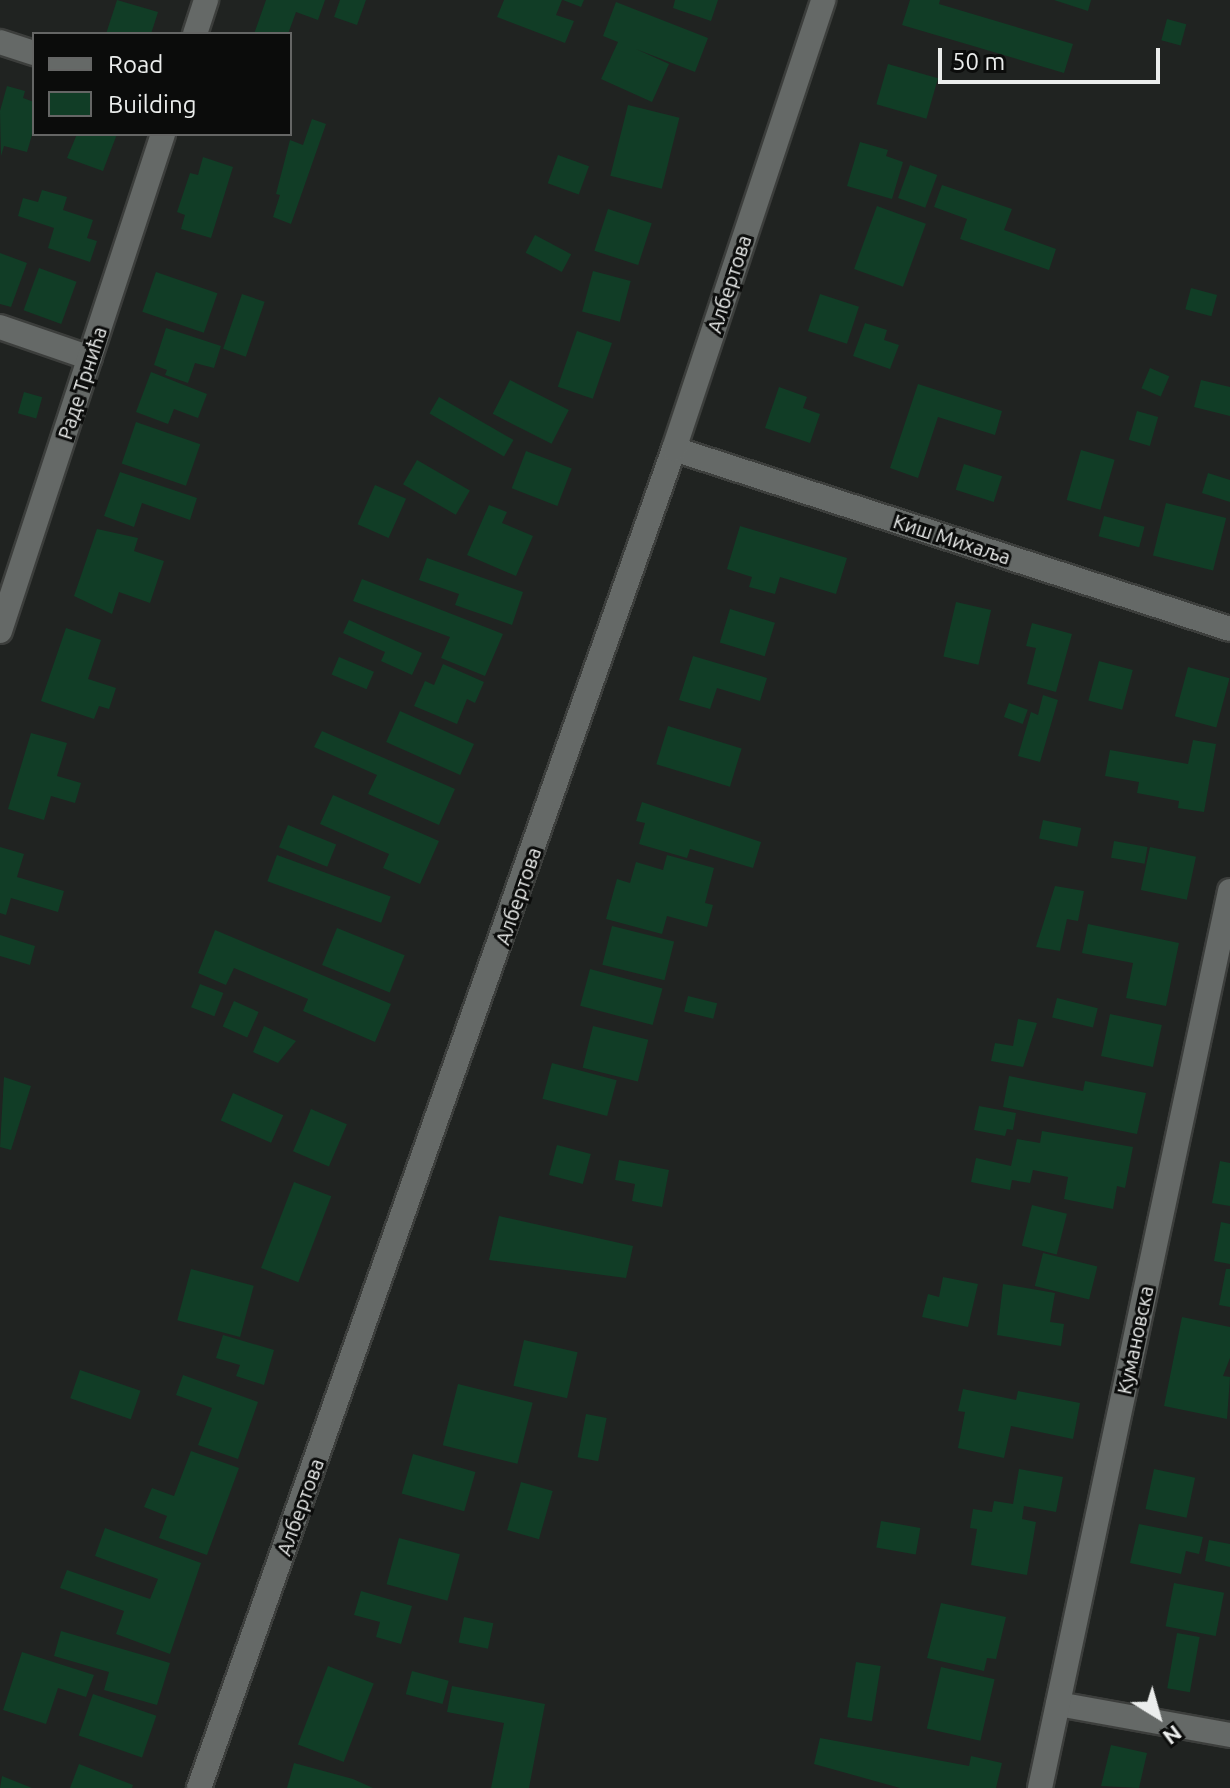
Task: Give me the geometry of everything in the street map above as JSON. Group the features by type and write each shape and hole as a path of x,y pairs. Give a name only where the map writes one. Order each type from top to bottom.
{"street":[{"path":"196,32 206,0"},
{"name":"Албертова","path":"199,1788 674,449 823,0"},
{"path":"0,42 32,52"},
{"name":"Раде Трнића","path":"0,631 7,586 90,358 162,136"},
{"path":"0,327 90,358"},
{"name":"Киш Михаља","path":"674,449 1230,629"},
{"name":"Кумановска","path":"1040,1788 1230,891"},
{"path":"1058,1704 1230,1735"}],"building":[{"path":"117,0 158,12 152,32 107,32"},
{"path":"266,0 325,0 318,20 296,12 289,32 255,32"},
{"path":"340,0 366,0 357,25 334,17"},
{"path":"504,0 562,0 556,15 574,21 565,43 497,17"},
{"path":"563,0 584,0 581,7"},
{"path":"675,0 718,0 711,21 673,8"},
{"path":"910,0 940,0 939,4 1073,44 1064,73 902,25"},
{"path":"1054,0 1091,0 1088,11"},
{"path":"616,2 708,38 695,72 636,49 669,64 652,102 601,79 618,42 603,36"},
{"path":"1167,19 1186,24 1181,45 1161,40"},
{"path":"888,64 938,78 926,119 876,104"},
{"path":"7,86 25,91 23,98 32,101 32,135 27,152 4,146 1,156 0,111"},
{"path":"628,105 679,118 662,189 610,176"},
{"path":"312,119 326,124 291,224 273,217 280,195 276,194 290,140 303,145"},
{"path":"76,136 116,136 103,171 67,158"},
{"path":"860,142 888,150 886,156 903,162 892,199 847,186"},
{"path":"558,155 589,166 579,194 548,183"},
{"path":"203,157 233,167 211,238 181,229 185,215 177,212 190,173 198,175"},
{"path":"910,165 937,175 925,208 898,198"},
{"path":"942,185 1012,209 1004,230 1056,249 1049,270 960,239 967,219 934,207"},
{"path":"42,190 67,197 63,210 93,220 87,238 97,241 90,262 48,248 54,228 18,216 23,198 38,202"},
{"path":"877,206 926,224 903,287 854,269"},
{"path":"608,209 652,223 638,265 594,251"},
{"path":"535,235 571,254 562,272 526,253"},
{"path":"0,253 27,263 11,307 0,304"},
{"path":"39,268 77,282 61,324 24,310"},
{"path":"593,271 631,281 620,322 582,312"},
{"path":"156,272 217,293 204,333 142,312"},
{"path":"1191,288 1217,295 1211,316 1185,309"},
{"path":"242,294 265,302 246,357 223,349"},
{"path":"820,294 859,307 847,344 808,331"},
{"path":"865,323 887,330 884,340 899,345 890,369 853,356"},
{"path":"166,328 221,346 214,368 195,363 188,383 165,375 167,370 154,365"},
{"path":"577,331 612,343 593,399 558,387"},
{"path":"1150,368 1169,376 1161,396 1141,388"},
{"path":"151,372 207,394 198,418 174,409 168,424 136,412"},
{"path":"510,380 569,410 552,444 493,414"},
{"path":"1201,380 1230,387 1230,416 1194,407"},
{"path":"918,384 1002,411 995,435 938,417 918,478 890,468"},
{"path":"779,387 807,397 803,408 820,414 810,443 765,428"},
{"path":"24,392 42,397 36,418 18,413"},
{"path":"439,397 513,440 504,456 430,413"},
{"path":"1137,411 1158,417 1150,446 1129,440"},
{"path":"136,422 200,444 186,486 122,464"},
{"path":"1081,450 1115,460 1100,510 1067,500"},
{"path":"526,451 572,469 557,506 512,488"},
{"path":"417,460 470,490 456,515 403,484"},
{"path":"964,464 1002,476 994,502 956,490"},
{"path":"120,472 197,498 190,520 142,503 134,527 104,516"},
{"path":"1208,473 1230,480 1230,502 1202,493"},
{"path":"375,485 406,499 389,538 358,524"},
{"path":"1166,503 1226,518 1213,570 1153,555"},
{"path":"489,505 507,512 502,523 533,536 516,576 467,555"},
{"path":"1104,516 1145,527 1139,547 1099,536"},
{"path":"740,526 847,558 836,594 780,577 775,594 749,587 752,577 727,569"},
{"path":"97,529 138,538 134,551 164,561 150,603 119,592 112,614 74,596"},
{"path":"427,558 523,592 512,625 455,605 459,594 419,580"},
{"path":"362,579 503,634 485,676 441,658 450,637 353,601"},
{"path":"956,602 991,610 978,665 943,657"},
{"path":"730,609 775,623 765,656 720,642"},
{"path":"349,620 422,653 412,675 381,661 385,652 343,633"},
{"path":"1032,623 1072,634 1056,692 1027,684 1036,648 1026,646"},
{"path":"66,628 101,640 88,679 116,688 109,709 99,706 94,719 41,701"},
{"path":"693,656 767,678 760,701 717,688 710,709 679,700"},
{"path":"339,657 374,672 367,689 332,674"},
{"path":"1099,661 1133,670 1122,710 1088,701"},
{"path":"443,664 484,682 475,703 467,699 457,724 414,706 425,681 434,685"},
{"path":"1188,667 1230,678 1216,727 1175,716"},
{"path":"1043,695 1058,700 1040,762 1018,756 1031,712 1038,715"},
{"path":"1009,703 1028,710 1023,724 1004,717"},
{"path":"400,711 474,744 460,775 386,742"},
{"path":"668,726 742,749 730,787 656,764"},
{"path":"322,731 455,789 439,825 368,794 377,775 314,747"},
{"path":"31,733 67,743 57,776 81,783 75,803 51,796 44,820 8,809"},
{"path":"1193,740 1216,744 1204,812 1178,808 1179,801 1137,793 1139,782 1105,776 1110,750 1188,764"},
{"path":"333,795 439,841 420,884 383,868 389,854 320,824"},
{"path":"642,802 761,842 753,868 690,849 687,858 639,844 645,823 636,821"},
{"path":"1043,820 1081,828 1077,847 1039,839"},
{"path":"288,825 336,844 327,867 279,847"},
{"path":"1114,841 1147,847 1145,864 1111,858"},
{"path":"0,847 24,854 17,877 64,891 58,912 11,898 6,915 0,913"},
{"path":"1150,847 1196,857 1187,900 1141,890"},
{"path":"277,855 391,896 381,923 267,881"},
{"path":"667,855 714,868 705,903 713,905 707,927 667,916 662,934 606,919 617,879 630,883 636,862 663,870"},
{"path":"1055,886 1084,891 1078,921 1067,919 1060,951 1036,947"},
{"path":"1088,924 1179,943 1166,1006 1126,998 1133,963 1082,953"},
{"path":"612,926 674,941 664,980 602,965"},
{"path":"337,928 405,955 390,992 322,965"},
{"path":"215,930 391,1004 375,1042 303,1011 308,999 234,968 226,985 198,973"},
{"path":"0,935 35,946 30,965 0,956"},
{"path":"590,969 662,988 653,1025 580,1006"},
{"path":"200,984 223,993 214,1016 191,1007"},
{"path":"688,996 717,1003 713,1019 684,1012"},
{"path":"1057,998 1098,1008 1093,1028 1052,1017"},
{"path":"234,1001 259,1012 247,1038 223,1027"},
{"path":"1110,1014 1162,1025 1153,1067 1101,1056"},
{"path":"1018,1019 1037,1023 1023,1067 991,1061 995,1043 1013,1046"},
{"path":"264,1026 296,1041 278,1063 253,1052"},
{"path":"593,1026 648,1040 638,1082 583,1068"},
{"path":"552,1063 617,1080 607,1116 542,1099"},
{"path":"1009,1076 1083,1091 1085,1081 1146,1093 1137,1134 1003,1107"},
{"path":"4,1077 31,1086 11,1150 0,1147"},
{"path":"233,1093 283,1115 271,1143 221,1120"},
{"path":"979,1106 1016,1113 1013,1130 1007,1129 1005,1136 974,1130"},
{"path":"311,1109 347,1124 329,1167 293,1151"},
{"path":"1042,1131 1133,1147 1125,1188 1117,1186 1113,1209 1064,1199 1068,1177 1033,1170 1030,1183 1012,1180 1010,1190 971,1182 976,1158 1011,1166 1017,1139 1040,1143"},
{"path":"557,1145 591,1154 583,1184 549,1175"},
{"path":"619,1160 669,1170 662,1207 632,1201 635,1184 615,1180"},
{"path":"1220,1161 1230,1163 1230,1206 1212,1203"},
{"path":"294,1182 331,1196 298,1282 261,1268"},
{"path":"1032,1205 1067,1214 1057,1254 1022,1246"},
{"path":"499,1216 633,1246 626,1278 489,1260"},
{"path":"1221,1222 1230,1224 1230,1264 1214,1261"},
{"path":"1043,1253 1097,1267 1089,1300 1035,1286"},
{"path":"191,1269 254,1286 240,1337 177,1320"},
{"path":"1226,1269 1230,1269 1230,1307 1219,1305"},
{"path":"943,1277 978,1284 968,1327 922,1317 928,1294 939,1297"},
{"path":"1003,1284 1055,1293 1050,1322 1064,1324 1061,1346 997,1335"},
{"path":"1182,1317 1230,1327 1230,1358 1223,1376 1230,1377 1227,1419 1164,1406"},
{"path":"223,1335 274,1350 264,1385 236,1376 240,1365 216,1358"},
{"path":"524,1340 578,1352 567,1398 513,1386"},
{"path":"80,1370 141,1391 131,1419 70,1398"},
{"path":"183,1375 258,1402 238,1459 198,1445 212,1408 176,1395"},
{"path":"458,1384 533,1403 517,1464 443,1445"},
{"path":"963,1389 1016,1400 1018,1391 1080,1403 1073,1439 1011,1426 1004,1458 958,1448 965,1412 958,1411"},
{"path":"586,1414 607,1418 598,1461 578,1457"},
{"path":"191,1451 239,1468 207,1555 159,1538 167,1516 144,1507 152,1488 174,1496"},
{"path":"413,1454 475,1472 464,1511 402,1493"},
{"path":"1019,1469 1063,1477 1056,1512 1024,1506 1022,1519 1036,1522 1027,1575 971,1565 977,1529 970,1528 973,1509 992,1512 994,1501 1013,1504"},
{"path":"1154,1469 1195,1478 1187,1518 1145,1509"},
{"path":"521,1482 553,1491 539,1539 507,1530"},
{"path":"881,1521 920,1528 916,1555 876,1548"},
{"path":"1139,1524 1203,1537 1199,1554 1186,1551 1181,1574 1130,1563"},
{"path":"105,1528 201,1563 170,1654 116,1634 124,1611 60,1588 67,1570 150,1599 158,1579 95,1556"},
{"path":"399,1538 460,1554 447,1601 387,1584"},
{"path":"1209,1540 1230,1544 1230,1567 1205,1561"},
{"path":"1174,1583 1224,1593 1216,1636 1166,1626"},
{"path":"361,1591 412,1606 401,1644 376,1637 380,1622 354,1615"},
{"path":"941,1603 1006,1617 996,1659 987,1658 984,1671 927,1658"},
{"path":"464,1617 493,1623 488,1649 459,1642"},
{"path":"61,1631 170,1663 157,1705 104,1690 109,1672 54,1656"},
{"path":"1177,1633 1200,1637 1190,1692 1167,1688"},
{"path":"22,1652 94,1675 86,1697 58,1688 46,1724 3,1710"},
{"path":"856,1662 881,1666 872,1721 847,1717"},
{"path":"328,1666 374,1684 344,1762 298,1744"},
{"path":"941,1667 995,1679 980,1741 927,1728"},
{"path":"412,1671 449,1681 442,1704 406,1694"},
{"path":"452,1686 545,1704 529,1788 491,1788 504,1723 447,1712"},
{"path":"93,1694 156,1716 142,1757 79,1736"},
{"path":"820,1738 969,1766 971,1756 1002,1763 996,1788 900,1788 814,1764"},
{"path":"1111,1745 1147,1753 1139,1788 1101,1786"},
{"path":"294,1763 353,1779 373,1788 287,1788"},
{"path":"79,1764 133,1785 132,1788 70,1788"},
{"path":"2,1776 32,1788 0,1788"}]}
